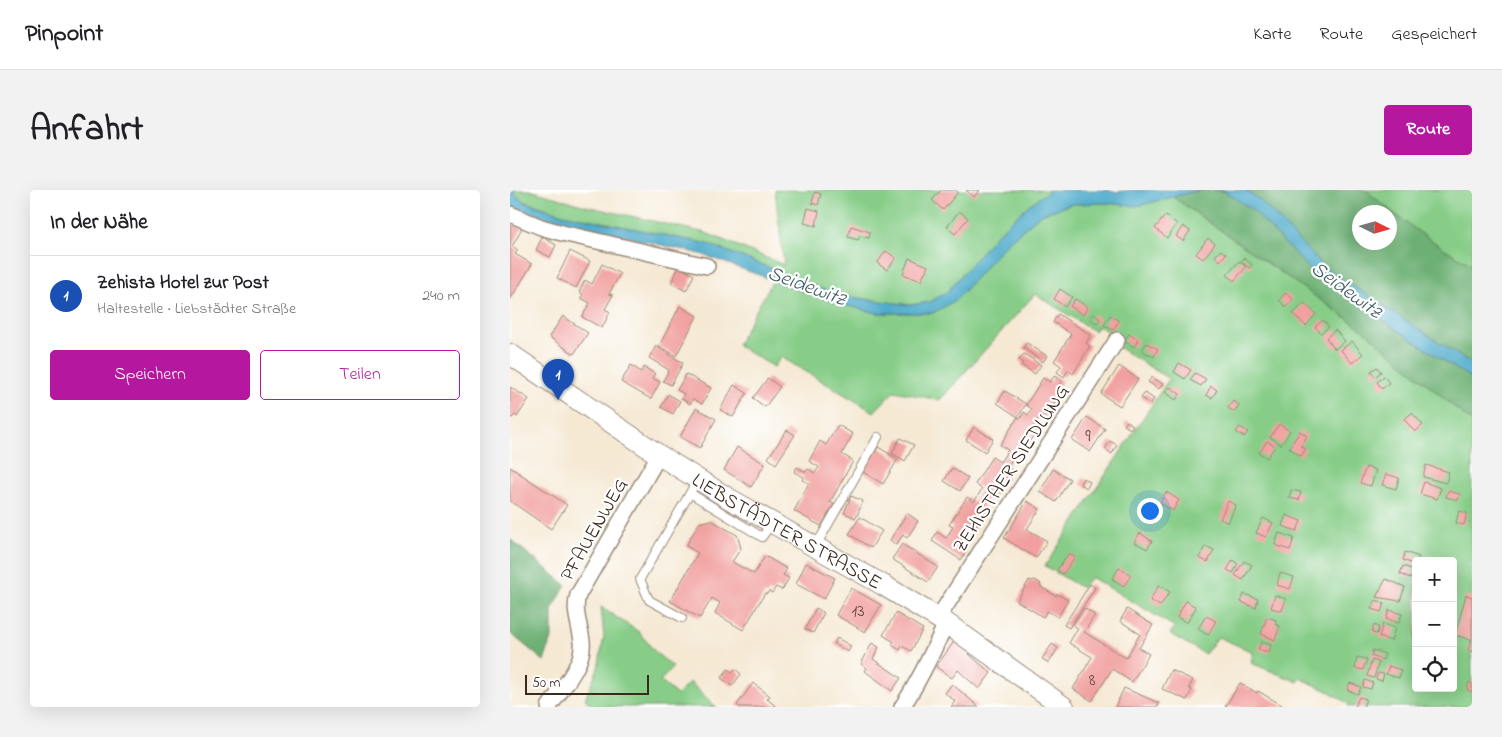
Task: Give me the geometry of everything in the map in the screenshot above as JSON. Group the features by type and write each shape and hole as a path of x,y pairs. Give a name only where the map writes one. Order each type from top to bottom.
{"main road":[{"name":"LIEBSTÄDTER STRASSE","path":"510,354 659,456 694,486 728,498 942,620 1064,707"}],"street":[{"path":"510,214 541,227 562,233 707,266"},
{"name":"ZEHISTAER SIEDLUNG","path":"902,707 931,656 942,620 1117,340"},
{"name":"PFAUENWEG","path":"550,707 579,662 582,643 576,610 578,595 659,456"}],"lane":[{"path":"814,546 878,437"},
{"path":"682,618 649,600 640,579 694,486"}],"green space":[{"path":"512,190 529,190 586,206 706,233 784,265 775,190 1051,190 1030,204 997,234 947,292 930,302 910,305 842,296 801,282 786,274 708,244 563,214 524,201"},
{"path":"1201,190 1224,191 1254,211 1317,277 1472,379 1472,422 1362,329 1173,197"},
{"path":"1245,190 1366,190 1384,205 1352,205 1352,250 1397,250 1397,216 1417,231 1472,265 1472,364 1324,267 1260,200"},
{"path":"1366,190 1472,190 1472,265 1444,249 1397,216 1397,205 1384,205"},
{"path":"1173,197 1362,329 1472,422 1472,707 1348,707 1349,704 1330,692 1300,678 1298,682 1251,663 1253,652 1218,637 1205,654 1170,634 1175,627 1091,577 1082,588 1045,566 1169,379 1118,347 1122,340 1098,326 1094,331 1035,294 940,400 894,391 874,412 781,357 774,367 737,345 773,280 839,304 877,313 933,313 1041,214 1072,204 1105,203 1137,206"},
{"path":"510,539 566,585 552,610 552,638 544,661 510,633"},
{"path":"601,607 639,632 655,652 673,667 660,681 677,695 690,682 716,707 594,707 585,699 598,668 604,637"}],"water":[{"name":"Seidewitz","path":"510,190 524,202 563,214 708,244 786,274 801,282 842,296 910,305 930,302 947,292 997,234 1030,204 1051,190 1107,190 1114,192 1131,190 1201,190 1137,206 1105,203 1072,204 1041,214 1005,245 956,300 933,313 877,313 839,304 701,254 557,221 512,207 510,205"},
{"name":"Seidewitz","path":"1213,190 1245,190 1260,200 1324,267 1472,364 1472,379 1317,277 1254,211 1224,191"}],"building":[{"path":"941,190 956,190 958,192 943,210 932,200"},
{"path":"966,190 980,190 974,197"},
{"path":"815,192 821,194 818,205 812,203"},
{"path":"808,208 819,211 816,226 804,223"},
{"path":"959,211 968,218 955,234 947,227"},
{"path":"1166,215 1177,224 1167,238 1155,228"},
{"path":"510,222 522,227 512,246 518,250 515,254 532,264 510,300"},
{"path":"851,226 870,232 869,238 860,236 858,240 848,237"},
{"path":"1183,226 1190,231 1183,241 1176,236"},
{"path":"542,237 556,245 550,257 536,250"},
{"path":"1208,238 1215,244 1203,259 1196,254"},
{"path":"1221,250 1226,254 1220,261 1215,256"},
{"path":"570,251 590,261 576,288 557,278"},
{"path":"886,251 896,258 887,270 877,263"},
{"path":"909,258 928,266 921,281 903,274"},
{"path":"1244,258 1252,265 1249,268 1241,261"},
{"path":"1239,261 1246,267 1234,281 1227,275"},
{"path":"602,264 620,274 609,294 613,295 605,309 610,312 602,328 582,317 590,303 581,298 583,294 579,292 585,280 592,284"},
{"path":"679,267 694,275 686,291 671,283"},
{"path":"1060,289 1072,297 1065,307 1054,299"},
{"path":"1286,293 1293,299 1286,307 1279,300"},
{"path":"1075,299 1088,307 1083,315 1070,306"},
{"path":"1304,303 1316,314 1306,326 1293,314"},
{"path":"680,306 697,316 676,356 659,346"},
{"path":"1058,314 1091,335 1086,343 1090,346 1073,374 1068,370 1064,377 1057,372 1061,366 1054,361 1071,334 1053,322"},
{"path":"1094,314 1100,319 1097,324 1090,319"},
{"path":"1110,315 1119,321 1113,330 1104,325"},
{"path":"563,316 588,333 574,354 549,337"},
{"path":"1323,320 1329,327 1321,333 1315,327"},
{"path":"1335,330 1345,341 1335,349 1326,338"},
{"path":"1129,334 1138,340 1134,347 1124,341"},
{"path":"1352,341 1363,354 1352,363 1341,350"},
{"path":"1027,343 1047,356 1043,362 1023,348"},
{"path":"1146,343 1158,349 1154,357 1142,351"},
{"path":"656,346 683,363 671,385 663,381 669,370 649,358"},
{"path":"1024,354 1041,365 1035,374 1021,365 1023,363 1019,360"},
{"path":"1179,363 1191,370 1185,379 1174,372"},
{"path":"631,365 641,372 644,367 655,374 652,378 660,382 651,399 621,382"},
{"path":"1119,366 1138,379 1120,406 1101,394"},
{"path":"1377,367 1381,372 1375,377 1371,371"},
{"path":"1195,373 1206,379 1201,386 1190,380"},
{"path":"686,374 711,388 702,404 693,399 690,404 681,398 684,394 677,390"},
{"path":"1054,376 1062,381 1058,387 1063,390 1045,417 1041,415 1033,427 1037,430 1019,458 1015,455 1007,467 1012,470 994,497 990,494 982,507 986,509 969,537 965,535 958,546 966,551 961,560 932,541 937,532 946,538 953,527 949,525 967,497 974,502 982,489 975,484 992,457 1000,462 1008,450 1000,445 1018,417 1020,419 1024,412 1028,415 1032,409 1026,405 1043,378 1050,382"},
{"path":"1384,376 1389,383 1382,389 1377,382"},
{"path":"1152,377 1163,384 1159,389 1148,382"},
{"path":"768,378 780,387 765,407 753,398"},
{"path":"734,385 747,393 733,417 720,410"},
{"path":"1211,386 1217,390 1212,398 1206,395"},
{"path":"510,387 529,399 517,417 515,415 512,418 510,417"},
{"path":"1170,387 1180,394 1176,400 1165,392"},
{"path":"1005,391 1026,404 1018,417 997,403"},
{"path":"1145,393 1154,399 1150,404 1141,398"},
{"path":"668,394 680,401 673,414 661,407"},
{"path":"1233,401 1239,405 1234,412 1228,408"},
{"path":"696,408 716,419 700,448 680,437"},
{"path":"1412,413 1423,425 1415,432 1404,419"},
{"path":"1087,417 1105,429 1090,452 1072,440"},
{"path":"1127,421 1133,425 1130,429 1124,425"},
{"path":"1279,424 1290,431 1281,445 1270,437"},
{"path":"838,425 853,434 842,454 853,461 830,502 834,504 821,526 794,511 809,483 802,480 804,477 794,472 797,467 806,472 808,469 815,473 819,467 809,461 820,441 826,445"},
{"path":"974,427 993,439 985,452 966,440"},
{"path":"1240,427 1248,432 1244,437 1236,432"},
{"path":"787,430 795,435 776,464 768,458"},
{"path":"1300,431 1307,436 1301,446 1306,449 1301,456 1289,448"},
{"path":"900,438 914,445 905,461 892,453"},
{"path":"1110,441 1117,445 1112,454 1105,449"},
{"path":"1267,441 1275,446 1267,458 1259,453"},
{"path":"737,447 765,464 751,487 724,470"},
{"path":"878,447 898,459 883,484 863,472"},
{"path":"1426,465 1449,472 1446,483 1423,477"},
{"path":"510,467 567,505 551,529 510,501"},
{"path":"1366,467 1376,470 1371,486 1360,483"},
{"path":"952,468 968,478 960,491 944,481"},
{"path":"1053,469 1070,479 1056,502 1040,492"},
{"path":"1386,474 1399,478 1396,489 1382,485"},
{"path":"1083,478 1090,482 1087,488 1080,484"},
{"path":"1424,482 1441,488 1437,499 1420,494"},
{"path":"1291,490 1301,492 1299,500 1289,498"},
{"path":"1448,491 1460,494 1458,500 1446,497"},
{"path":"1166,492 1179,500 1173,511 1160,503"},
{"path":"851,496 863,501 856,518 844,513"},
{"path":"1027,501 1040,509 1027,529 1047,541 1036,558 1004,538"},
{"path":"1228,501 1236,505 1228,523 1220,519"},
{"path":"1459,511 1467,513 1464,525 1456,523"},
{"path":"907,513 918,521 907,538 903,535 896,545 890,540"},
{"path":"1286,515 1301,521 1297,531 1282,526"},
{"path":"860,517 882,531 871,548 849,534"},
{"path":"1263,518 1273,523 1266,537 1256,533"},
{"path":"711,520 737,535 741,548 732,562 754,574 765,556 787,569 783,575 789,578 782,590 776,587 772,593 769,591 767,594 765,593 743,630 715,613 720,603 712,598 700,618 670,601 698,553 686,546 699,523"},
{"path":"1140,533 1152,541 1147,549 1134,542"},
{"path":"1279,533 1294,538 1290,550 1275,545"},
{"path":"902,544 938,567 928,582 892,559"},
{"path":"1205,546 1214,550 1208,562 1199,558"},
{"path":"1405,552 1419,557 1412,557 1412,563 1403,560"},
{"path":"1069,553 1075,557 1063,574 1057,570"},
{"path":"1233,560 1238,564 1233,573 1227,570"},
{"path":"1244,561 1252,565 1243,580 1235,575"},
{"path":"806,563 835,578 824,599 796,584"},
{"path":"1403,566 1412,569 1411,578 1400,574"},
{"path":"1119,568 1131,575 1124,586 1112,579"},
{"path":"1280,573 1294,577 1290,589 1277,585"},
{"path":"1386,579 1405,587 1400,601 1376,597"},
{"path":"1029,580 1035,580 1040,583 1041,587 1056,596 1057,594 1068,600 1058,617 1047,611 1043,617 1017,601"},
{"path":"1090,584 1095,588 1069,628 1064,625"},
{"path":"1159,585 1170,592 1160,606 1150,600"},
{"path":"851,588 881,605 865,632 836,615"},
{"path":"1244,594 1258,599 1256,608 1241,602"},
{"path":"1275,595 1286,599 1282,611 1271,608"},
{"path":"1466,595 1472,597 1472,652 1468,651 1471,640 1457,636 1457,628"},
{"path":"1375,600 1384,603 1381,612 1371,609"},
{"path":"1186,601 1196,607 1187,623 1177,617"},
{"path":"816,608 824,613 813,633 805,629"},
{"path":"1084,608 1095,615 1084,632 1126,658 1140,634 1120,621 1127,609 1153,625 1139,648 1149,654 1132,682 1112,669 1092,701 1073,689 1092,657 1069,643 1078,628 1073,625"},
{"path":"1389,610 1402,614 1399,623 1386,619"},
{"path":"896,613 923,629 911,651 902,646 900,650 892,645 894,642 883,635"},
{"path":"1206,616 1216,621 1208,635 1198,629"},
{"path":"1267,617 1276,620 1275,624 1280,626 1275,640 1261,634"},
{"path":"1383,624 1395,628 1391,641 1379,637"},
{"path":"1374,625 1379,627 1377,634 1372,633"},
{"path":"837,638 851,646 848,652 834,644"},
{"path":"955,640 971,652 969,654 991,673 979,689 958,670 952,678 936,667"},
{"path":"1261,642 1271,645 1269,653 1258,650"},
{"path":"872,643 879,647 873,659 901,678 892,691 865,671 867,668 861,664"},
{"path":"1052,644 1058,648 1049,663 1042,659"},
{"path":"1373,650 1385,654 1383,660 1371,656"},
{"path":"1357,657 1367,659 1363,670 1355,668"},
{"path":"1372,660 1379,662 1374,678 1367,676"},
{"path":"1389,666 1401,670 1399,678 1386,674"},
{"path":"728,669 732,672 735,669 741,674 732,686 721,678"},
{"path":"1171,670 1193,680 1189,688 1192,690 1187,700 1162,689"},
{"path":"1378,673 1384,674 1382,681 1376,679"},
{"path":"1365,680 1373,683 1371,689 1363,687"},
{"path":"1469,682 1472,683 1472,692 1467,690"},
{"path":"753,683 770,696 767,699 777,707 739,707 737,705"},
{"path":"1240,683 1257,693 1258,691 1285,707 1225,707"},
{"path":"1350,683 1361,687 1358,694 1347,690"},
{"path":"952,684 979,707 951,707 955,701 945,693"},
{"path":"1124,688 1159,703 1158,707 1115,707"},
{"path":"1359,697 1366,699 1363,707 1355,707"}],"place":[{"name":"Zehista Hotel zur Post","path":"558,400"}]}
